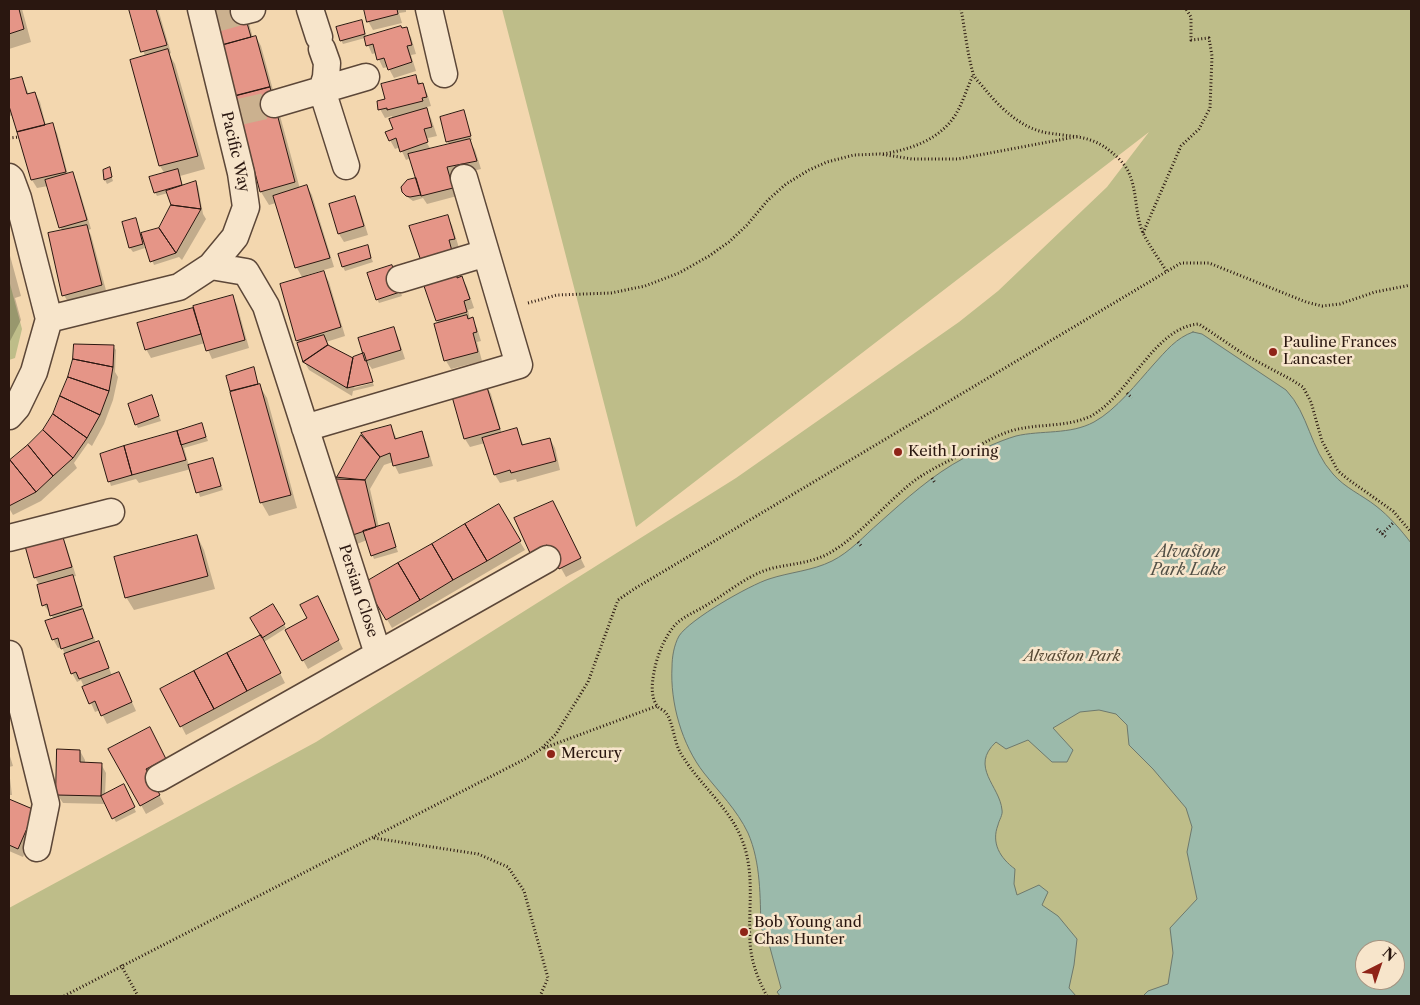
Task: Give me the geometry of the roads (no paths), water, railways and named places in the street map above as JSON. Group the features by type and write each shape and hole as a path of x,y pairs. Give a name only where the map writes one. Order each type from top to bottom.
{"street":[{"path":"310,9 327,63 326,77 322,90 346,166"},
{"path":"428,9 444,74"},
{"name":"Pacific Way","path":"49,319 179,287 211,266 235,236 246,207 233,114 206,18"},
{"path":"274,104 366,77"},
{"path":"9,177 18,198 49,319 34,372 17,407 9,416"},
{"path":"305,428 519,366 464,178"},
{"path":"400,279 486,253"},
{"name":"Persian Close","path":"211,266 246,272 266,306 378,654 547,559"},
{"path":"9,538 112,512"},
{"path":"9,654 46,804 37,848"},
{"path":"159,778 378,654"}],"water":[{"name":"Alvaston Park Lake","path":"1193,332 1202,334 1286,390 1294,399 1319,454 1333,474 1381,510 1395,523 1411,543 1411,996 1143,996 1148,991 1168,984 1173,953 1170,928 1197,899 1187,852 1192,827 1186,808 1153,769 1129,745 1127,725 1116,714 1099,710 1080,712 1053,728 1073,750 1067,762 1052,762 1028,740 1006,749 996,742 988,751 985,760 988,776 1000,801 1002,810 996,832 996,844 1001,855 1015,869 1014,884 1017,895 1039,885 1048,892 1042,905 1058,916 1077,939 1069,988 1076,996 780,996 777,992 781,988 766,933 761,929 758,868 748,833 739,817 696,762 689,750 675,709 672,663 679,636 707,612 760,582 817,567 839,557 857,544 920,488 964,458 1016,436 1065,431 1094,422 1110,411 1176,341"}],"tunnel":[{"path":"212,20 244,11"},
{"path":"239,112 274,104"}],"place":[{"name":"Pauline Frances Lancaster","path":"1273,352"},
{"name":"Keith Loring","path":"898,452"},
{"name":"Mercury","path":"551,754"},
{"name":"Bob Young and Chas Hunter","path":"744,932"}],"park label":[{"name":"Alvaston Park","path":"1072,657"}]}
